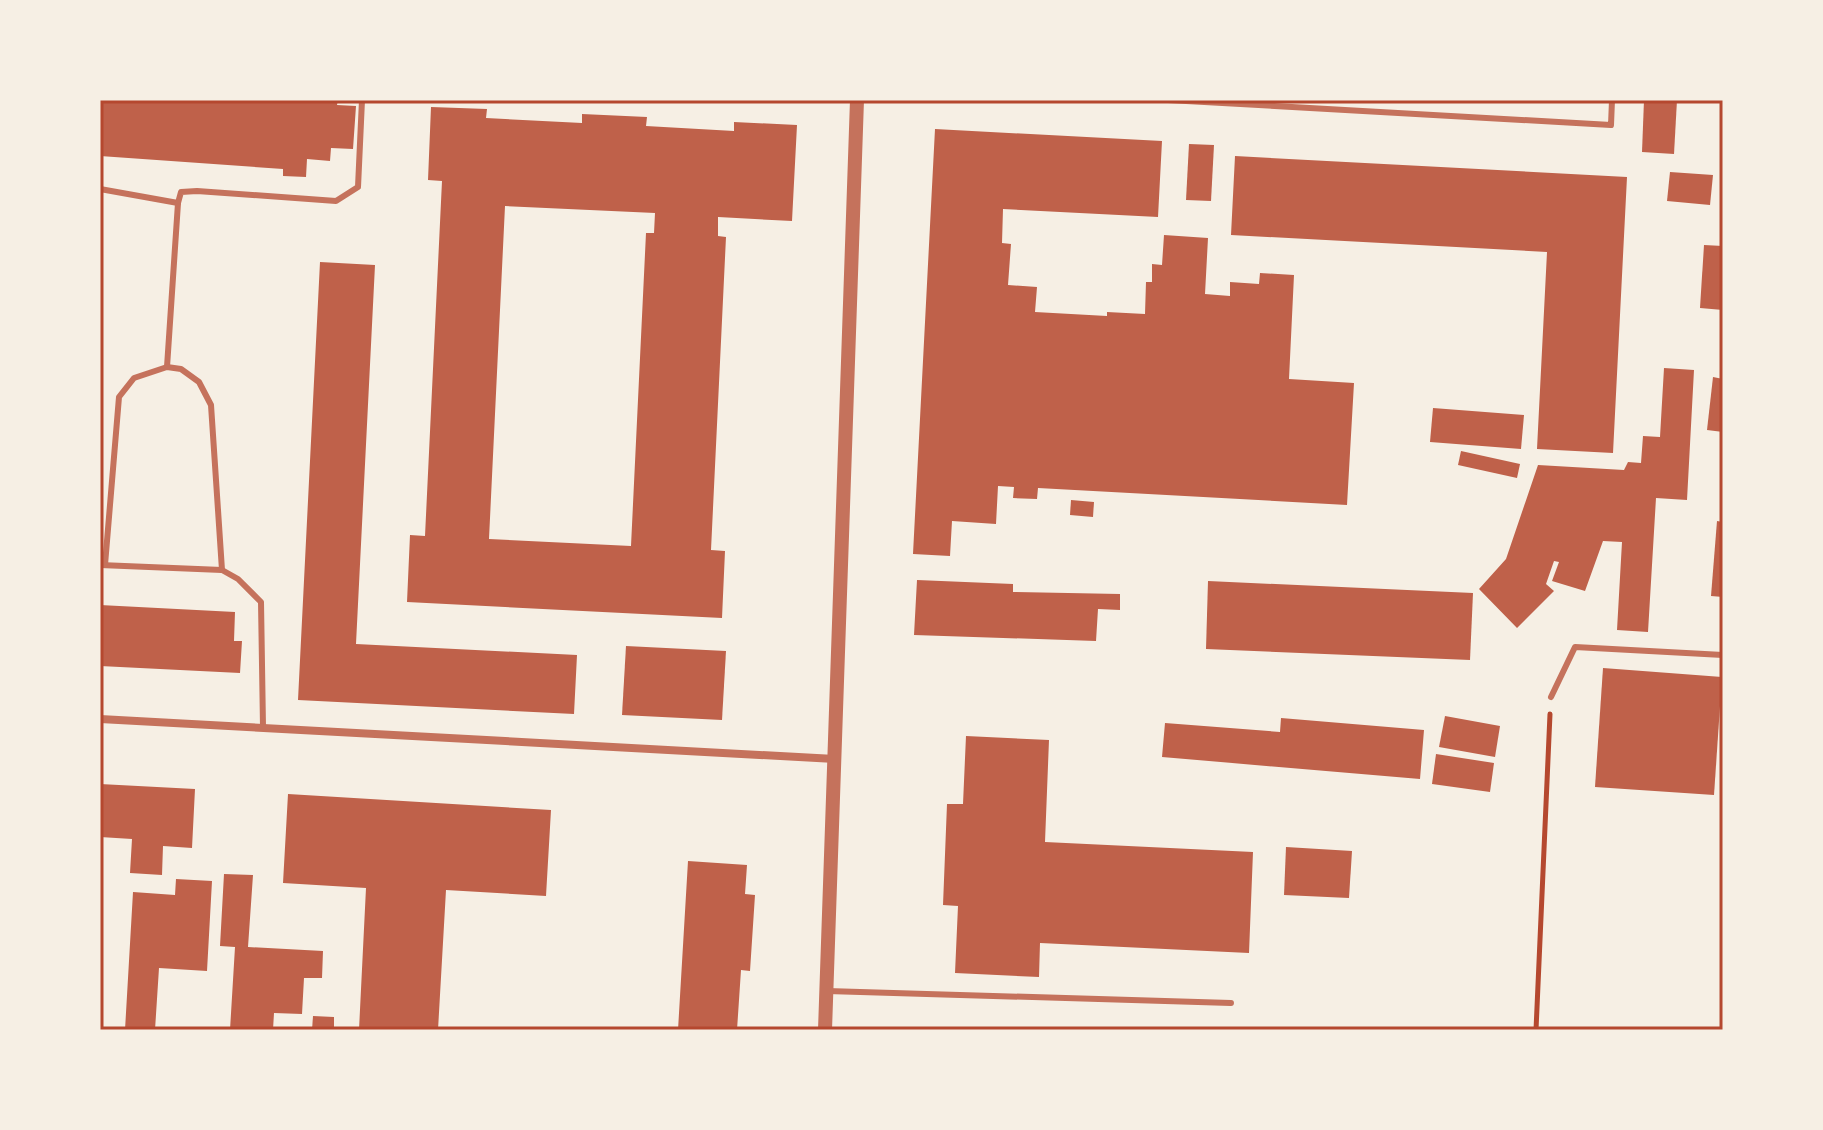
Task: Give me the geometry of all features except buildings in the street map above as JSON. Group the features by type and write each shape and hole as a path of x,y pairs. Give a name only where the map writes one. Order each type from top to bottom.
{"street":[{"path":"825,1030 857,100"},
{"path":"100,719 835,759"}],"lane":[{"path":"167,367 181,192 336,201 358,187 362,100"},
{"path":"1168,100 1611,125 1612,100"},
{"path":"100,189 178,203"},
{"path":"222,570 211,405 199,382 181,369 167,367 134,378 119,397 102,565 222,570 238,579 261,602 263,727"},
{"path":"1551,697 1575,647 1723,655"},
{"path":"827,991 1231,1003"}],"path":[{"path":"1536,1030 1551,697"}]}
